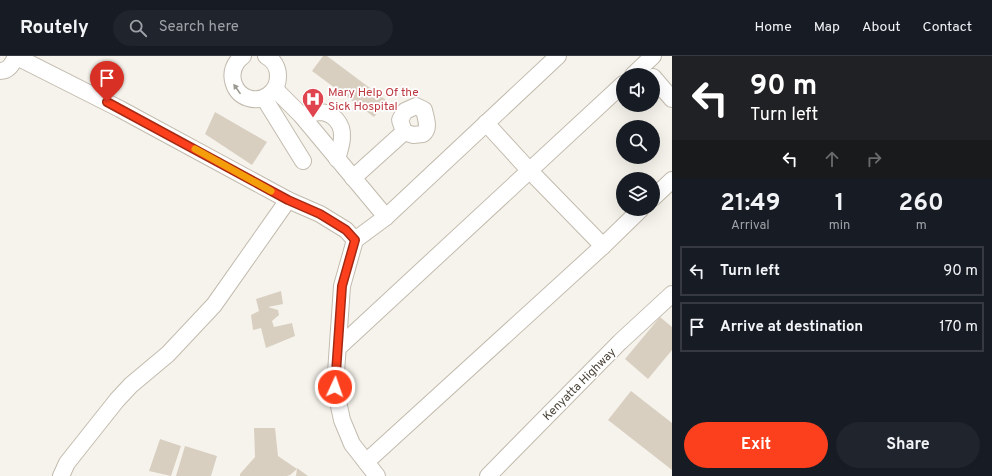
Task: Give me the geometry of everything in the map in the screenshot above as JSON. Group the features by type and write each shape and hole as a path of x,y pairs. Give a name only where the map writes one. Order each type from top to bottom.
{"street":[{"path":"0,71 2,72 10,67 15,56 120,108 288,200 320,214 346,230 355,240"},
{"path":"243,56 233,69 232,78 234,87 240,94 247,98 256,99 270,93 278,80 278,72 275,64 269,57 266,56"},
{"path":"377,476 352,444 342,420 335,387 342,286 355,240 386,216 558,56"},
{"path":"645,67 672,99"},
{"path":"338,348 616,90"},
{"path":"270,93 301,115 386,216"},
{"path":"270,93 303,161"},
{"path":"301,115 321,112 333,117 339,122 342,130 342,138 338,159"},
{"path":"486,123 529,170 603,246"},
{"path":"353,178 404,132"},
{"path":"660,191 672,180"},
{"path":"61,476 67,463 126,390 168,354 214,305 288,200"},
{"path":"366,462 635,216"},
{"name":"Kenyatta Highway","path":"494,474 620,342 672,294"}],"building":[{"path":"323,56 327,56 386,100 374,117 312,71"},
{"path":"215,112 267,142 252,165 205,134"},
{"path":"281,291 283,304 268,307 278,310 279,315 272,321 274,327 292,323 295,336 266,348 261,328 253,330 251,315 259,311 256,299"},
{"path":"660,317 672,327 672,350 648,379 625,359"},
{"path":"631,391 672,423 672,470 608,420"},
{"path":"254,428 275,428 278,456 297,469 287,476 240,476 240,474 255,457"},
{"path":"160,439 181,446 171,476 149,471"},
{"path":"185,446 217,456 211,476 176,476"},
{"path":"297,468 308,476 296,476"}],"slow traffic":[{"path":"195,149 271,191"}],"place":[{"name":"Mary Help Of the Sick Hospital","path":"313,118"}],"route":[{"path":"107,102 288,200 320,214 346,230 355,240 342,286 335,387"}]}
